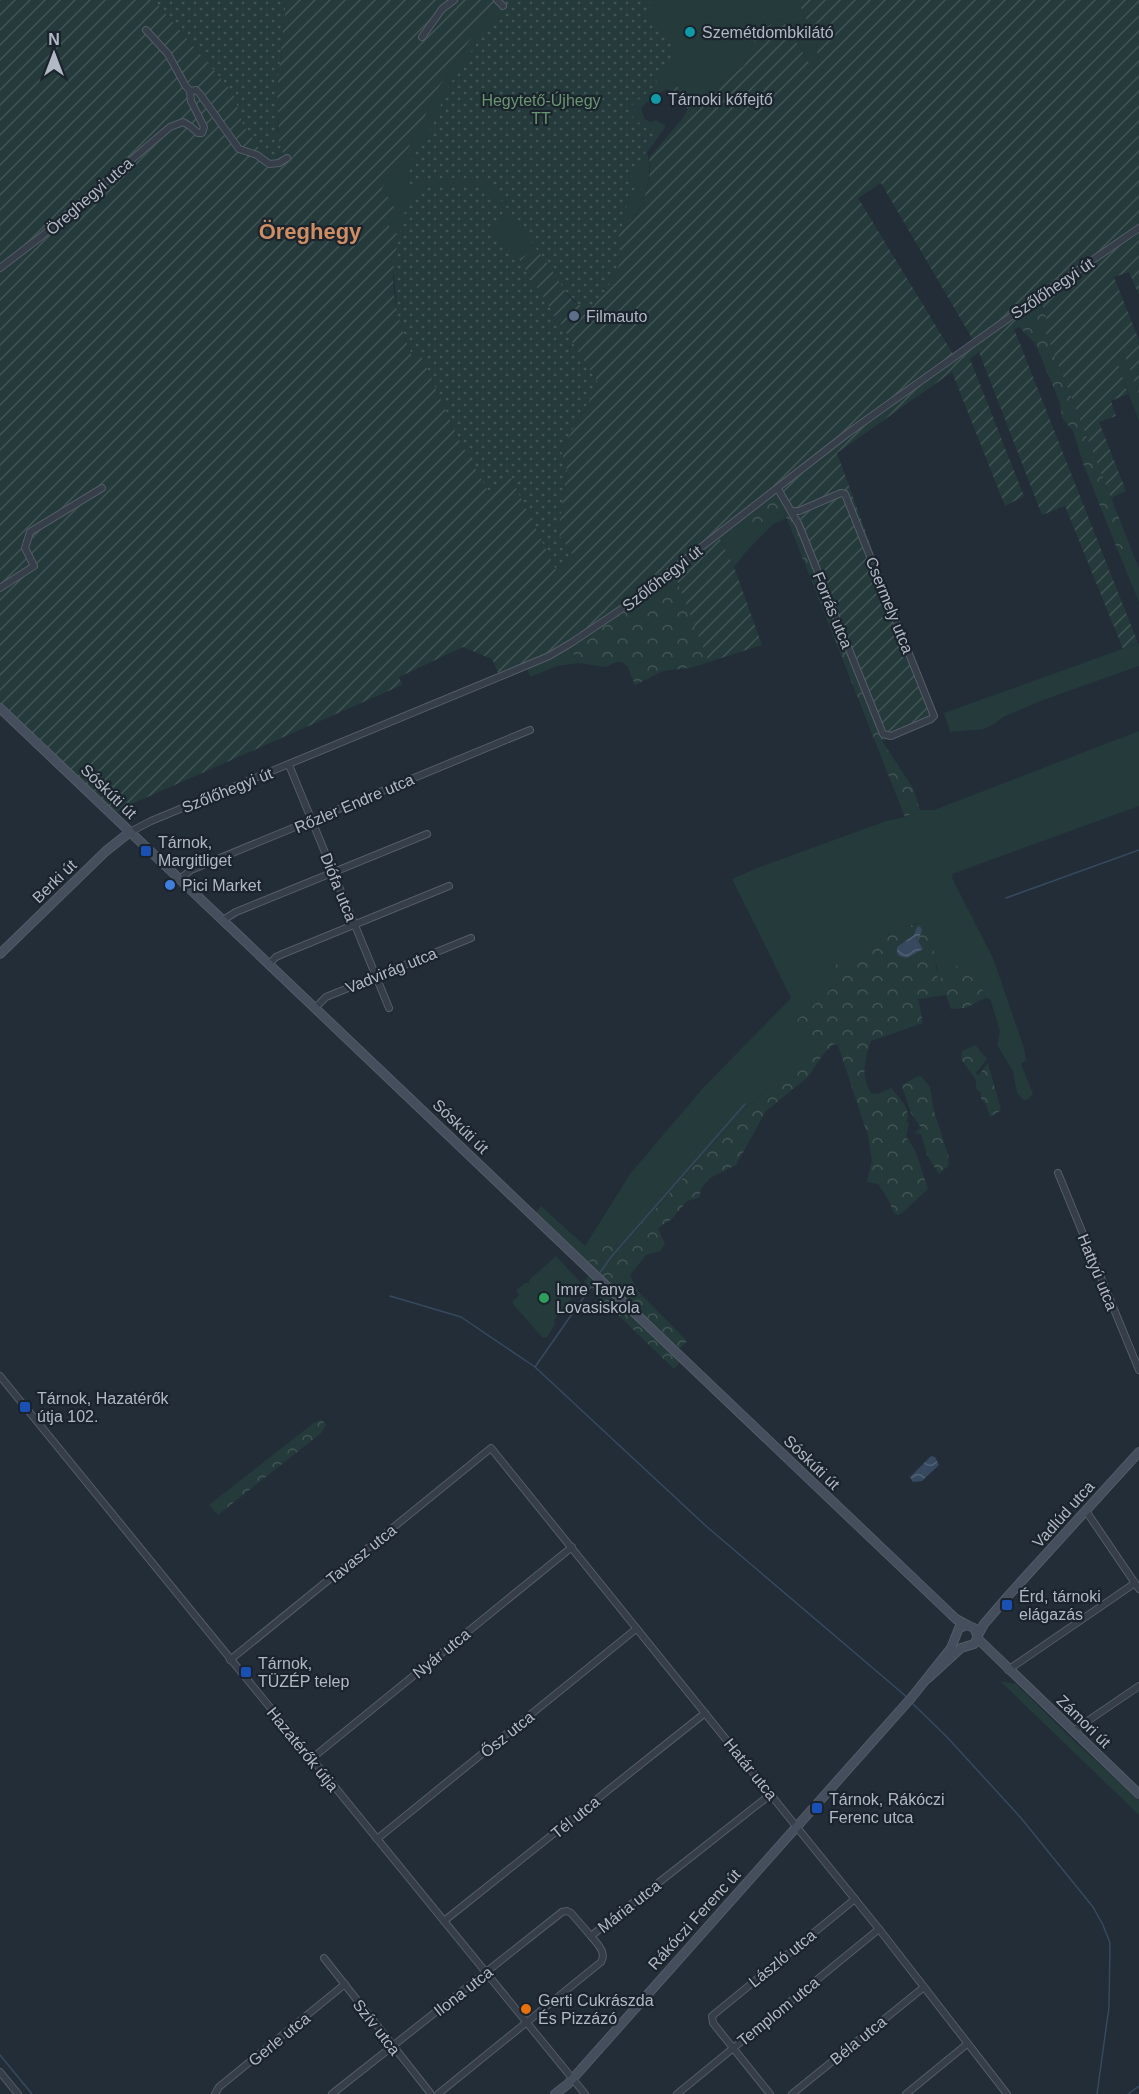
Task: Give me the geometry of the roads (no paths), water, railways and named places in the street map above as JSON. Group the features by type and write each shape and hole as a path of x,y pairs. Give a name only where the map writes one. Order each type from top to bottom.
{"main road":[{"name":"Sóskúti út","path":"0,708 956,1619 969,1625"},
{"name":"Berki út","path":"0,954 106,851 130,832"},
{"name":"Vadlúd utca","path":"977,1637 980,1629 1139,1452"},
{"name":"Sóskúti út","path":"900,1566 951,1622 956,1636"},
{"name":"Vadlúd utca","path":"969,1625 1009,1596"},
{"path":"969,1625 977,1637 974,1644 966,1646 927,1679 951,1648 959,1628 969,1625"},
{"path":"956,1636 959,1643 966,1646"},
{"name":"Zámori út","path":"977,1637 1008,1670 1139,1794"},
{"name":"Zámori út","path":"966,1646 981,1651 1008,1670"},
{"name":"Rákóczi Ferenc út","path":"555,2094 572,2078 927,1679"}],"street":[{"path":"422,37 442,9 454,0"},
{"path":"497,0 503,6"},
{"path":"146,30 168,54 185,85 190,91 196,90 200,94 239,148 257,155 269,164 279,164 287,158"},
{"name":"Öreghegyi utca","path":"0,268 43,235 166,130 177,124 186,123 200,134 204,127 191,101 190,91"},
{"name":"Szőlőhegyi út","path":"130,832 549,656 572,644 624,608 848,434 1139,228"},
{"path":"0,588 34,566 25,548 30,532 102,488"},
{"name":"Forrás utca","path":"778,489 792,511 883,734"},
{"name":"Csermely utca","path":"792,511 803,510 841,493 845,494 851,508 934,716 895,735 888,737 883,734"},
{"name":"Rőzler Endre utca","path":"180,879 191,870 530,730"},
{"name":"Diófa utca","path":"289,765 389,1008"},
{"path":"223,920 236,912 427,834"},
{"path":"269,964 276,957 285,953 449,886"},
{"name":"Vadvirág utca","path":"315,1008 326,997 471,938"},
{"name":"Hattyú utca","path":"1058,1173 1136,1356 1139,1370"},
{"name":"Hazatérők útja","path":"0,1376 585,2094"},
{"name":"Tavasz utca","path":"230,1660 491,1448"},
{"name":"Határ utca","path":"491,1448 797,1826 1007,2094"},
{"path":"1008,1670 1137,1586 1086,1511"},
{"name":"Nyár utca","path":"311,1759 572,1547"},
{"name":"Ősz utca","path":"377,1839 636,1629"},
{"path":"1073,1731 1139,1686"},
{"name":"Tél utca","path":"444,1921 705,1713"},
{"name":"Mária utca","path":"438,2094 601,1962 604,1958 603,1952 591,1936 771,1794"},
{"name":"László utca","path":"733,2048 712,2023 714,2014 855,1899"},
{"name":"Ilona utca","path":"332,2094 565,1911 571,1913 591,1936"},
{"name":"Templom utca","path":"677,2094 879,1929"},
{"name":"Szív utca","path":"324,1958 431,2094"},
{"name":"Gerle utca","path":"214,2094 219,2087 345,1984"},
{"name":"Béla utca","path":"792,2094 924,1987"},
{"path":"906,2094 967,2044"},
{"path":"733,2048 770,2094"},
{"path":"1,2075 18,2094"}],"water":[{"path":"920,926 922,930 920,936 916,938 923,949 907,958 899,956 897,947 914,935 917,927"},
{"path":"931,1456 935,1457 939,1465 922,1481 913,1482 910,1477"}],"waterway":[{"path":"1006,898 1139,850"},
{"path":"599,1274 611,1257 745,1104"},
{"path":"535,1367 595,1281"},
{"path":"390,1296 461,1317 535,1367 706,1526 908,1698"},
{"path":"911,1702 947,1737 1021,1818 1093,1907 1103,1925 1110,1943 1109,2007 1097,2094"},
{"path":"0,2055 32,2094"},
{"path":"1128,2094 1139,2086"}],"place":[{"name":"Szemétdombkilátó","path":"690,32"},
{"name":"Tárnoki kőfejtő","path":"656,99"},
{"name":"Filmauto","path":"574,316"},
{"name":"Tárnok, Margitliget","path":"146,851"},
{"name":"Pici Market","path":"170,885"},
{"name":"Imre Tanya Lovasiskola","path":"544,1298"},
{"name":"Tárnok, Hazatérők útja 102.","path":"25,1407"},
{"name":"Érd, tárnoki elágazás","path":"1007,1605"},
{"name":"Tárnok, TÜZÉP telep","path":"246,1672"},
{"name":"Tárnok, Rákóczi Ferenc utca","path":"817,1808"},
{"name":"Gerti Cukrászda És Pizzázó","path":"526,2009"}],"district":[{"name":"Öreghegy","path":"310,231"}],"park label":[{"name":"Hegytető-Újhegy TT","path":"541,109"}]}
